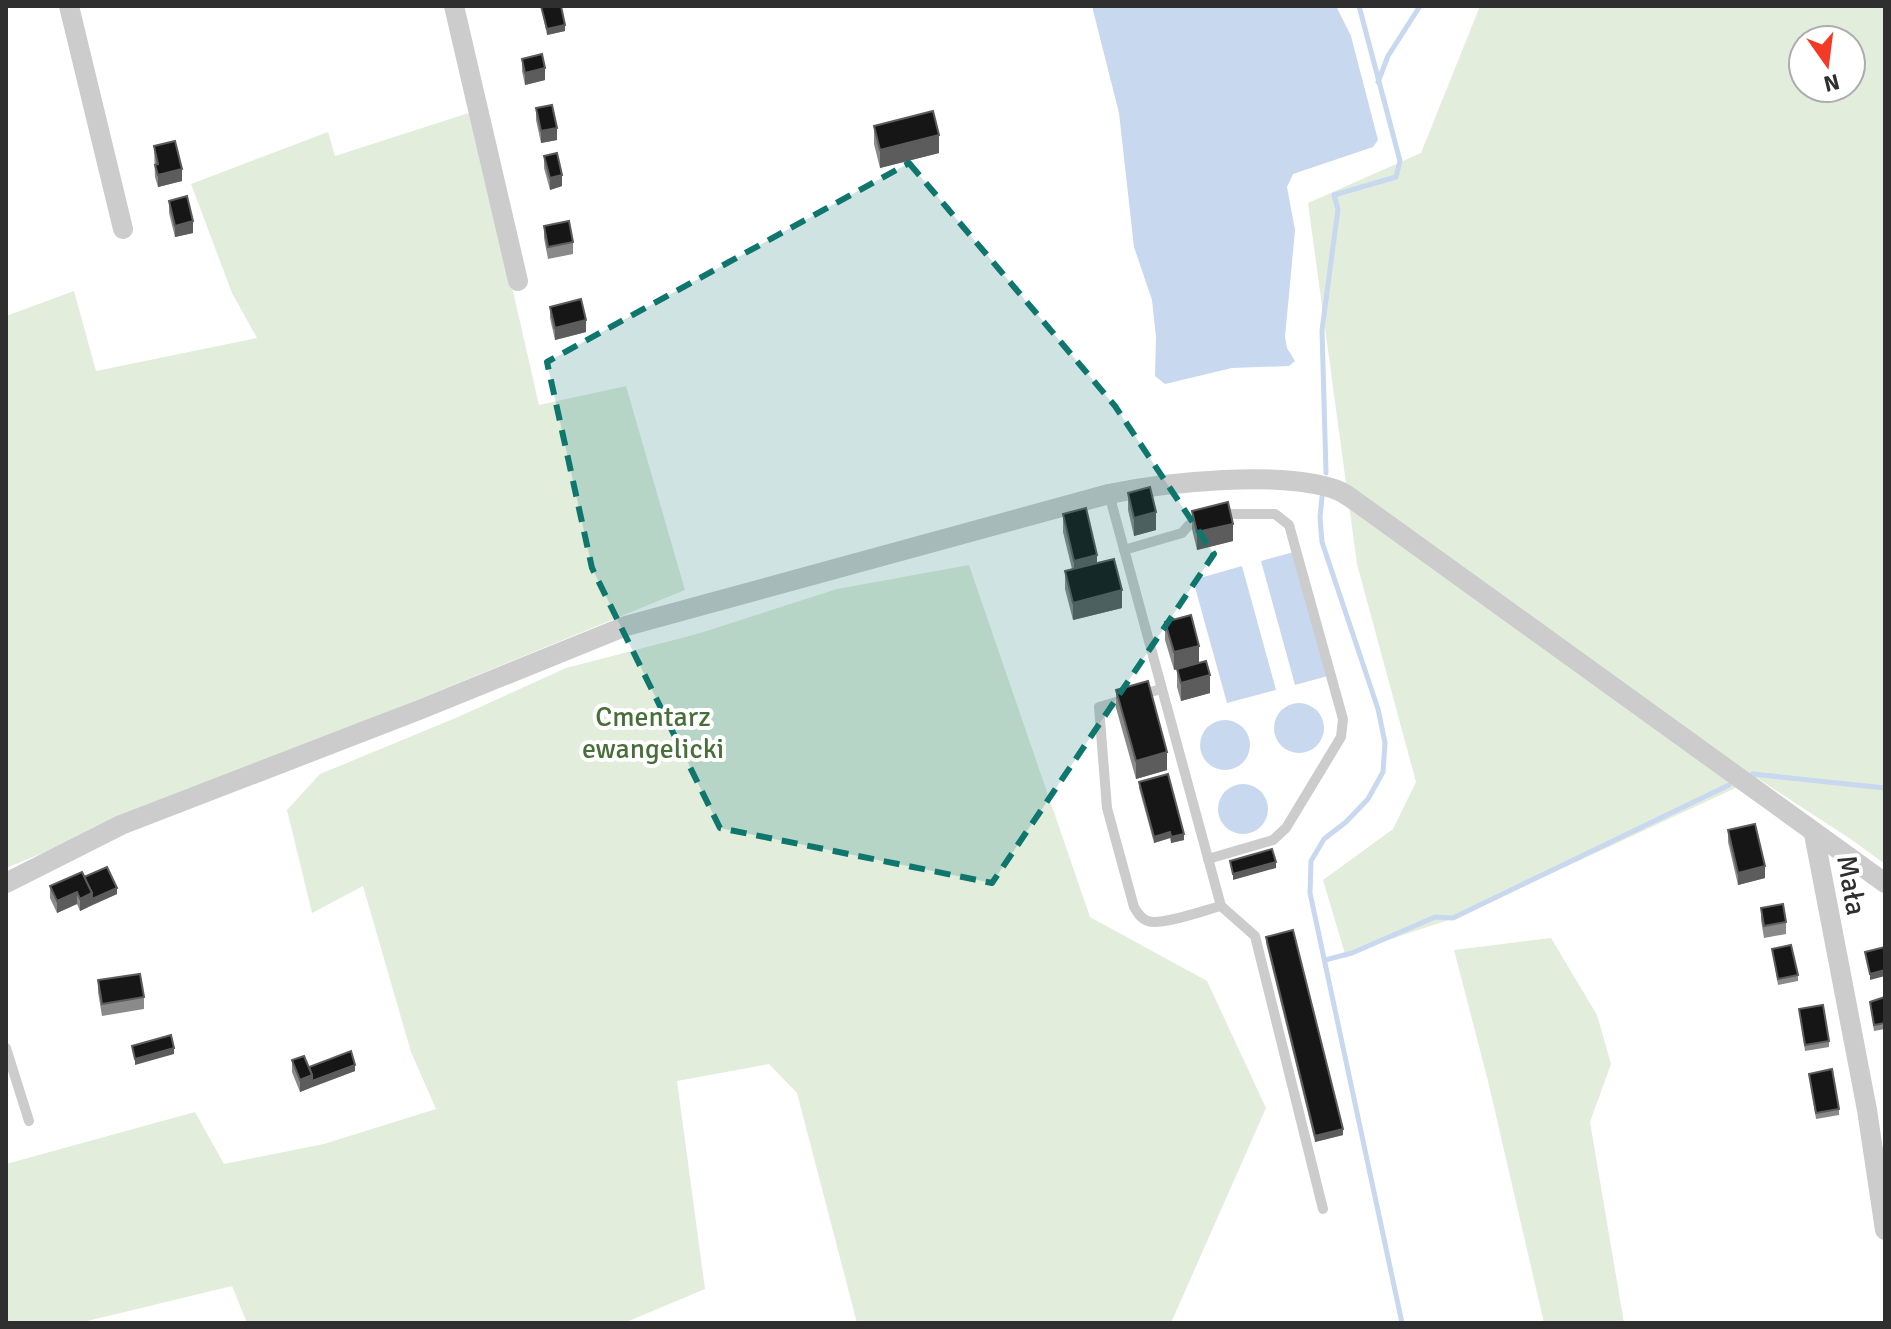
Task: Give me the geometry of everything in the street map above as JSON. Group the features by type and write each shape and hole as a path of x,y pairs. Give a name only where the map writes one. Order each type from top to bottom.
{"street":[{"path":"69,6 123,229"},
{"path":"454,6 518,281"},
{"path":"6,883 121,825 626,626 1109,494 1140,488 1235,480 1289,481 1338,491 1885,883"},
{"name":"Mała","path":"1814,834 1867,1110 1885,1230"}],"lane":[{"path":"1109,494 1221,906 1255,936 1323,1209"},
{"path":"1124,550 1182,533 1189,525 1226,514 1275,514 1282,519 1289,525 1343,719 1341,737 1286,828 1273,840 1208,859"},
{"path":"1161,689 1099,707 1107,808 1134,907 1148,921 1159,922 1221,906"},
{"path":"6,1048 29,1121"}],"highlighted area":[{"path":"909,163 1115,406 1214,554 992,883 720,828 592,568 547,362"}],"green space":[{"path":"1480,6 1885,6 1885,864 1757,778 1458,917 1345,954 1323,880 1393,829 1416,782 1357,564 1308,203 1421,153"},
{"path":"472,112 539,405 626,386 685,590 6,868 6,316 74,291 96,371 257,338 232,293 191,184 328,132 335,156"},
{"name":"Cmentarz ewangelicki","path":"969,565 1090,917 1207,981 1266,1108 1171,1323 857,1323 797,1093 769,1064 677,1081 705,1289 624,1323 247,1323 232,1286 79,1323 6,1323 6,1164 195,1112 224,1164 324,1144 436,1109 411,1052 363,886 312,913 287,810 320,774 566,668 697,634 837,589"},
{"path":"1551,938 1597,1015 1611,1064 1590,1122 1624,1323 1544,1323 1454,950"}],"water":[{"path":"1092,6 1336,6 1351,36 1378,140 1373,147 1293,174 1287,187 1295,230 1285,337 1295,361 1289,366 1232,368 1165,384 1155,376 1156,337 1152,300 1134,247 1119,113"},
{"path":"1294,552 1328,676 1295,685 1261,561"},
{"path":"1242,566 1276,690 1227,703 1193,580"},
{"path":"1299,703 1317,710 1324,728 1317,746 1299,753 1281,746 1274,728 1281,710"},
{"path":"1225,720 1243,727 1250,745 1243,763 1225,770 1207,763 1200,745 1207,727"},
{"path":"1243,784 1261,791 1268,809 1261,827 1243,834 1225,827 1218,809 1225,791"}],"building":[{"path":"541,6 561,6 565,25 547,29"},
{"path":"542,54 545,68 525,73 522,59"},
{"path":"552,105 557,128 541,131 536,108"},
{"path":"933,111 939,135 880,150 874,126"},
{"path":"175,141 182,169 158,175 154,146"},
{"path":"557,153 562,175 550,178 544,156"},
{"path":"187,196 193,221 175,226 169,201"},
{"path":"569,221 573,242 548,247 544,226"},
{"path":"581,299 586,320 555,328 550,307"},
{"path":"1150,487 1156,512 1134,518 1128,493"},
{"path":"1228,502 1233,524 1197,532 1192,511"},
{"path":"1086,508 1097,555 1074,561 1063,514"},
{"path":"1114,559 1122,590 1073,603 1065,571"},
{"path":"1191,615 1199,646 1174,652 1165,622"},
{"path":"1206,661 1210,675 1181,683 1177,669"},
{"path":"1148,681 1167,752 1136,761 1116,690"},
{"path":"1168,774 1184,834 1171,837 1170,832 1154,837 1139,782"},
{"path":"1755,824 1765,866 1738,873 1728,830"},
{"path":"1272,849 1276,862 1233,874 1230,861"},
{"path":"107,867 117,888 92,899 84,877"},
{"path":"82,872 92,893 80,899 77,892 57,901 50,886"},
{"path":"1783,904 1786,922 1764,926 1761,908"},
{"path":"1293,930 1343,1129 1315,1136 1266,937"},
{"path":"1791,945 1798,975 1778,979 1772,949"},
{"path":"1885,947 1885,970 1870,974 1865,952"},
{"path":"140,974 144,997 102,1004 98,980"},
{"path":"1885,997 1885,1023 1874,1025 1870,1002"},
{"path":"1823,1005 1829,1041 1805,1045 1799,1009"},
{"path":"171,1035 174,1048 135,1059 132,1046"},
{"path":"351,1051 355,1065 312,1081 309,1067"},
{"path":"304,1056 312,1075 300,1080 292,1060"},
{"path":"1832,1069 1839,1109 1816,1113 1809,1074"}],"waterway":[{"path":"1326,473 1322,330 1338,209 1334,195 1396,177 1400,161 1359,6"},
{"path":"1378,82 1388,56 1420,6"},
{"path":"1322,497 1322,542 1378,709 1385,743 1383,772 1368,799 1324,839 1311,861 1310,893 1402,1323"},
{"path":"1753,774 1885,788"},
{"path":"1325,960 1352,953 1435,917 1453,918 1729,785"}]}
